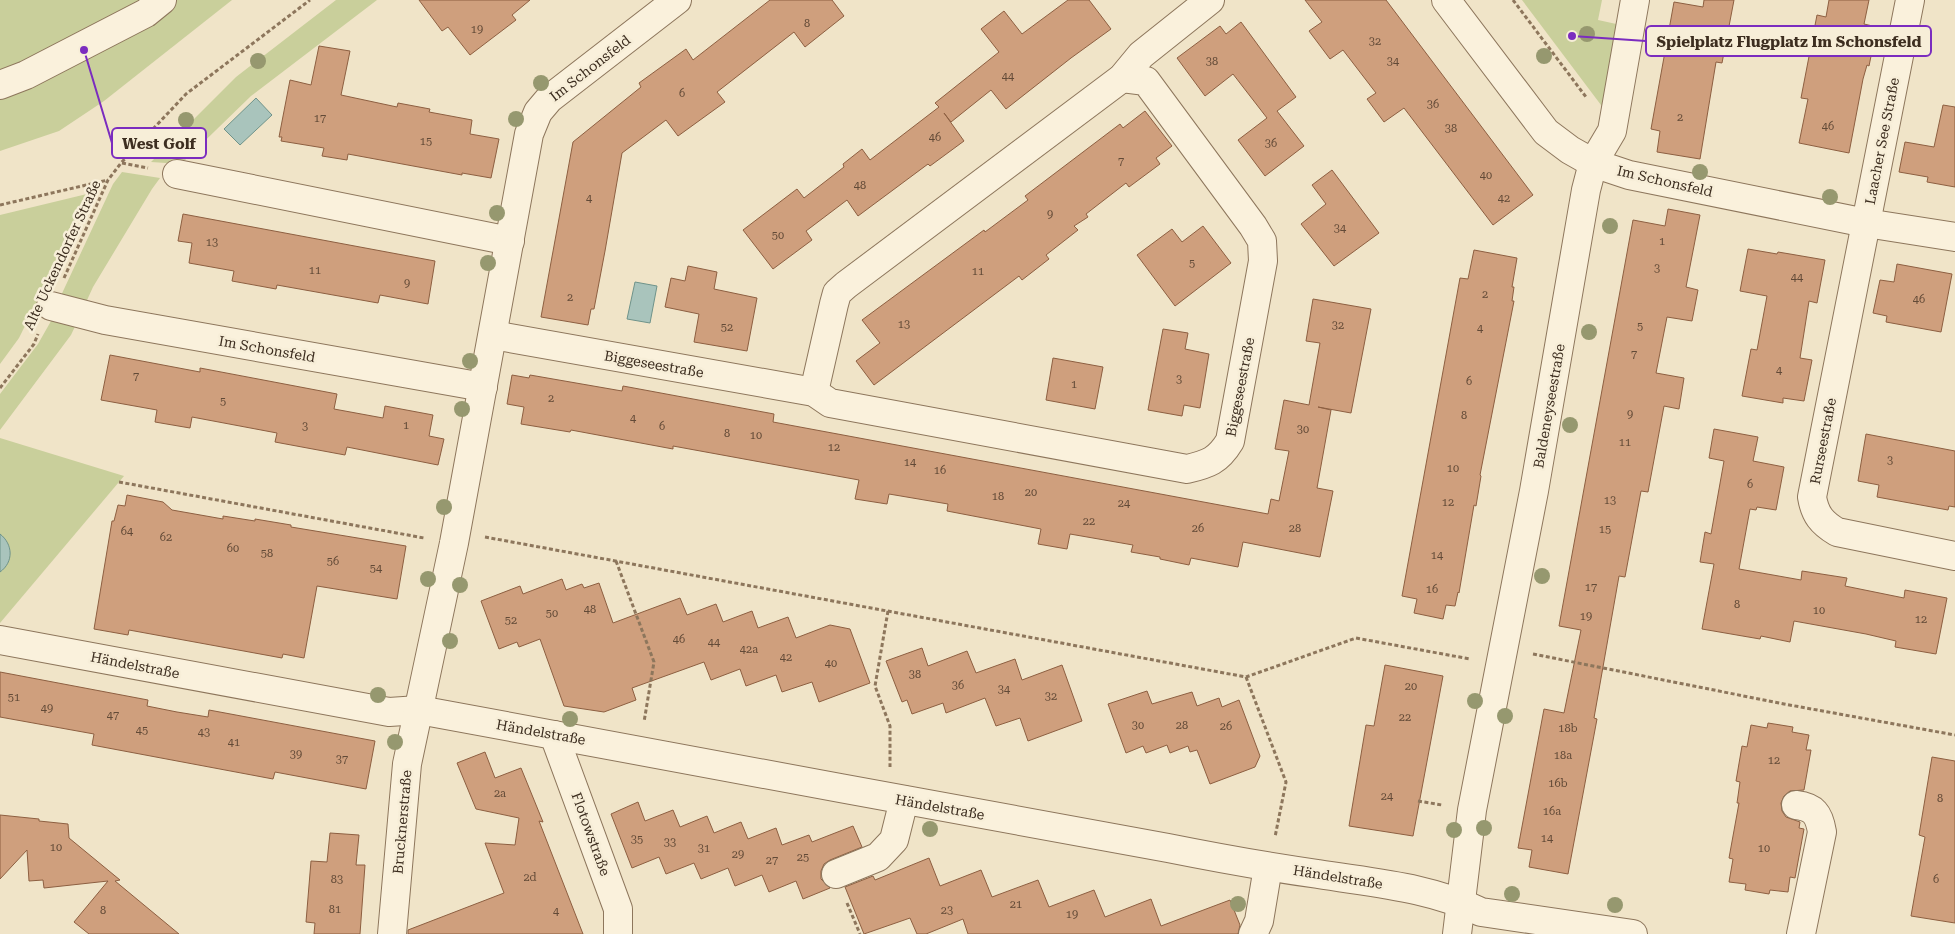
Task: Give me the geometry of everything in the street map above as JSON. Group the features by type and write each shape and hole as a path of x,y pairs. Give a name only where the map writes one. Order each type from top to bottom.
{"street":[{"path":"0,85 26,76 146,13 162,0"},
{"name":"Im Schonsfeld","path":"455,538 529,134 538,112 548,99 677,0"},
{"path":"814,392 837,293 1122,78 1141,55 1210,0"},
{"name":"Im Schonsfeld","path":"1446,0 1546,132 1570,150 1593,163 1629,175 1866,223 1955,237"},
{"path":"1593,163 1612,131 1635,0"},
{"name":"Laacher See Straße","path":"1866,223 1910,0"},
{"name":"Biggeseestraße","path":"493,335 814,392 830,402 1186,469 1207,464 1223,454 1230,442 1262,261 1262,241 1253,226 1146,81 1122,78"},
{"name":"Baldeneyseestraße","path":"1502,656 1534,490 1586,190 1593,163"},
{"path":"177,174 510,241"},
{"name":"Rurseestraße","path":"1866,223 1812,497 1814,511 1824,525 1837,532 1955,556"},
{"name":"Im Schonsfeld","path":"51,306 105,320 483,387"},
{"path":"419,710 455,538"},
{"name":"Händelstraße","path":"0,640 389,712 419,710 1268,867 1414,889 1460,902 1481,912 1632,934"},
{"path":"1457,934 1472,810 1502,656"},
{"name":"Brucknerstraße","path":"392,934 406,764 419,710"},
{"name":"Flotowstraße","path":"554,735 618,909 618,934"},
{"path":"836,874 878,857 894,840 897,799"},
{"path":"1796,805 1808,807 1813,811 1820,820 1822,832 1801,934"},
{"path":"1253,934 1259,921 1268,867"}],"path":[{"name":"Alte Uckendorfer Straße","path":"0,388 34,344 108,180 121,163 186,94 310,0"},
{"path":"1513,0 1612,131"},
{"path":"0,205 108,180"},
{"path":"119,482 455,538 616,560 1246,677 1356,638 1502,656 1955,735"},
{"path":"616,560 654,662 640,750"},
{"path":"888,611 875,686 890,726 897,799"},
{"path":"1246,677 1286,782 1268,867"}],"green space":[{"path":"0,0 232,0 104,101 59,131 0,151"},
{"path":"336,0 377,0 251,96 181,164 151,162 236,77"},
{"path":"1522,0 1602,0 1598,20 1621,25 1604,109"},
{"path":"122,172 160,178 93,287 83,309 58,302 113,184"},
{"path":"91,193 19,338 0,364 0,215"},
{"path":"55,314 79,318 71,335 0,430 0,394 38,344"},
{"path":"0,438 124,476 0,623"}],"water":[{"path":"256,98 272,115 240,145 224,129"},
{"path":"635,282 657,286 650,323 627,319"},
{"path":"0,534 7,543 10,558 5,568 0,572"}],"building":[{"path":"419,0 530,0 512,15 516,20 470,55 448,27 442,31"},
{"path":"770,0 832,0 844,16 805,47 794,32 717,92 725,102 678,136 666,120 622,153 594,309 591,309 588,325 541,317 573,142 641,87 639,83 686,49 693,60"},
{"path":"1068,0 1089,0 1111,29 1006,109 991,90 951,122 944,113 964,141 930,166 928,164 858,216 847,200 806,231 812,240 773,269 743,230 797,189 804,198 844,167 843,164 862,149 870,160 939,107 935,103 999,52 981,29 1004,11 1022,34"},
{"path":"1305,0 1386,0 1533,195 1493,225 1404,108 1384,122 1367,99 1376,93 1343,50 1330,59 1309,31 1322,22"},
{"path":"1704,0 1734,0 1722,63 1716,62 1700,159 1657,152 1660,131 1651,129 1674,2 1703,7"},
{"path":"1829,0 1869,0 1864,24 1877,27 1869,66 1867,65 1863,79 1849,153 1799,143 1808,99 1801,98 1817,15 1826,17"},
{"path":"1241,22 1296,97 1277,111 1304,146 1265,176 1238,140 1267,118 1233,74 1205,96 1177,58 1220,26 1226,34"},
{"path":"319,46 350,51 341,95 397,107 398,103 430,109 429,112 472,120 470,134 499,139 491,178 462,173 462,175 348,154 347,160 322,156 324,148 281,141 282,137 279,137 290,80 311,85"},
{"path":"1943,105 1955,107 1955,187 1927,182 1928,177 1899,172 1905,142 1934,147"},
{"path":"1145,111 1172,146 1156,158 1160,164 1129,187 1126,183 1086,214 1088,217 1074,226 1078,230 1046,255 1049,259 1022,280 1019,276 874,385 856,361 880,343 862,320 1028,200 1025,196 1120,124 1123,128"},
{"path":"1332,170 1379,233 1334,266 1301,224 1326,204 1312,185"},
{"path":"1668,209 1700,215 1686,287 1698,290 1692,321 1667,317 1656,373 1684,378 1679,409 1664,406 1648,492 1641,491 1625,577 1619,576 1594,718 1597,719 1568,874 1529,867 1532,850 1518,848 1544,709 1564,713 1581,630 1559,626 1633,220 1665,226"},
{"path":"183,214 435,261 428,304 380,295 378,303 277,285 276,289 232,281 234,271 189,263 192,243 178,241"},
{"path":"1203,226 1231,263 1175,306 1137,255 1172,229 1182,242"},
{"path":"1748,249 1825,260 1817,303 1809,301 1800,358 1812,360 1804,401 1783,398 1783,403 1742,396 1751,349 1757,350 1767,296 1740,291"},
{"path":"1474,250 1517,258 1512,287 1514,287 1512,301 1514,301 1480,475 1476,506 1474,505 1459,593 1455,606 1446,605 1443,619 1414,613 1417,599 1402,596 1460,278 1468,279"},
{"path":"1897,264 1952,274 1941,332 1886,322 1887,316 1873,313 1880,280 1894,282"},
{"path":"688,266 717,272 714,289 757,298 747,351 694,342 699,314 665,307 671,278 685,281"},
{"path":"1313,299 1371,309 1351,413 1318,407 1331,410 1317,488 1333,491 1320,557 1243,542 1238,567 1191,558 1189,565 1131,552 1133,545 1070,534 1067,549 1038,544 1041,529 947,511 948,504 889,494 887,504 855,499 859,480 673,446 673,449 571,430 570,432 521,424 524,407 507,404 512,375 529,378 530,375 622,391 623,386 774,414 773,422 1268,514 1271,499 1279,501 1289,451 1275,449 1284,400 1309,405 1320,343 1306,341"},
{"path":"1163,329 1188,333 1185,349 1209,354 1200,408 1184,405 1182,416 1148,410"},
{"path":"110,355 200,372 200,368 337,394 334,409 383,418 385,406 433,415 429,436 444,439 438,465 347,447 345,455 275,442 277,433 192,417 190,428 155,422 157,410 101,400"},
{"path":"1053,358 1103,367 1095,409 1046,400"},
{"path":"1714,429 1758,437 1753,461 1784,467 1776,510 1757,507 1756,510 1750,509 1739,569 1801,580 1802,571 1847,578 1845,586 1904,598 1905,590 1947,598 1936,654 1895,647 1896,641 1866,634 1794,621 1790,642 1761,636 1760,639 1702,629 1714,564 1700,562 1705,532 1711,534 1724,461 1709,458"},
{"path":"1866,434 1955,451 1955,507 1949,506 1948,510 1877,497 1879,485 1858,481"},
{"path":"127,495 163,502 172,510 223,519 223,516 255,521 255,519 291,525 291,527 406,546 397,599 317,586 304,658 283,654 282,658 129,630 128,635 94,629 112,521 114,521 118,505 125,506"},
{"path":"562,579 566,590 582,584 584,588 599,583 613,623 680,598 687,615 716,604 723,622 752,611 758,628 788,617 796,638 830,625 850,629 870,683 819,702 812,682 782,692 776,675 746,686 740,669 711,680 704,662 632,688 636,700 604,712 564,706 540,639 519,647 517,642 499,649 481,601 520,586 523,594"},
{"path":"922,648 928,666 967,651 976,673 1015,659 1022,680 1062,665 1082,721 1028,741 1020,718 996,726 985,698 946,713 943,703 912,714 907,700 902,702 886,661"},
{"path":"1385,665 1443,676 1413,836 1349,826 1366,725 1374,726"},
{"path":"0,672 148,700 147,706 177,712 208,717 209,710 375,741 366,789 275,772 273,779 92,745 94,734 0,717"},
{"path":"1147,691 1152,704 1192,692 1197,706 1219,698 1222,707 1239,700 1260,756 1255,767 1210,784 1197,750 1190,752 1188,746 1170,753 1167,745 1146,753 1143,746 1126,753 1108,704"},
{"path":"1768,723 1793,727 1792,732 1809,735 1806,750 1811,750 1804,790 1790,791 1784,796 1781,803 1782,811 1786,817 1800,822 1799,828 1804,829 1795,878 1790,877 1788,892 1770,890 1769,894 1745,890 1746,884 1729,882 1733,859 1729,858 1739,803 1737,803 1740,782 1736,781 1742,746 1747,747 1751,725 1767,728"},
{"path":"485,752 495,778 521,768 543,822 539,821 583,934 408,934 408,930 504,893 485,843 515,845 519,818 476,809 457,763"},
{"path":"1932,757 1955,761 1955,923 1911,916 1925,837 1919,835"},
{"path":"638,802 645,821 673,810 680,827 707,816 714,833 741,822 748,839 776,828 782,845 809,835 812,842 853,826 862,847 824,864 821,871 821,879 830,888 803,899 796,881 769,892 762,875 735,886 728,868 701,879 694,863 666,874 659,857 632,868 611,814"},
{"path":"0,815 68,824 69,838 120,880 115,881 179,934 89,934 74,922 108,881 44,888 43,880 29,881 27,850 0,879"},
{"path":"330,833 359,835 356,865 365,865 360,934 314,934 315,923 306,922 311,861 327,862"},
{"path":"929,858 940,886 981,870 992,897 1038,880 1049,907 1094,890 1105,917 1151,899 1161,926 1230,900 1240,925 1238,934 968,934 963,919 926,934 917,934 910,918 864,934 845,887 873,876 875,880"}],"place":[{"name":"Spielplatz Flugplatz Im Schonsfeld","path":"1572,36"},
{"name":"West Golf","path":"84,50"}]}
